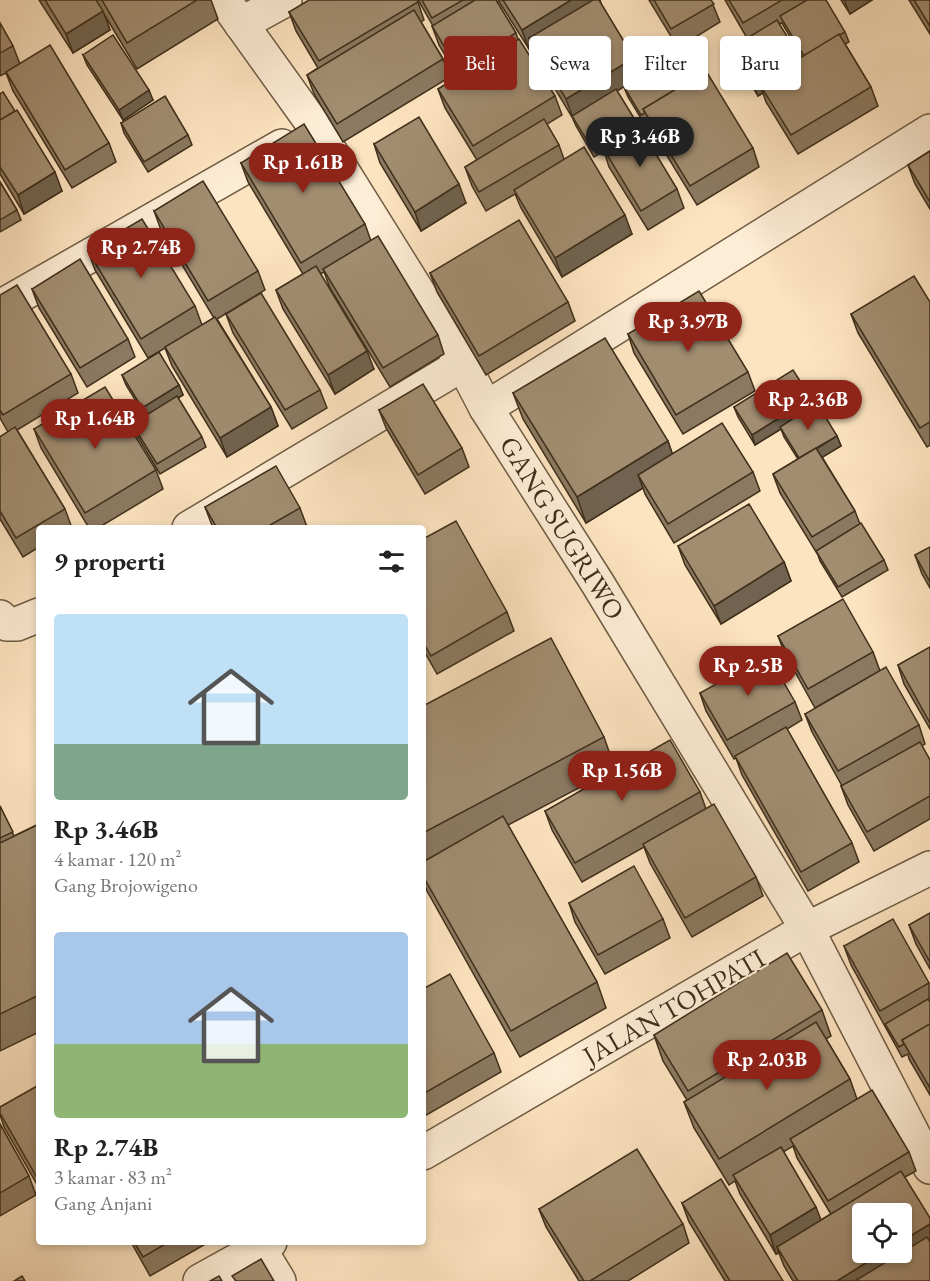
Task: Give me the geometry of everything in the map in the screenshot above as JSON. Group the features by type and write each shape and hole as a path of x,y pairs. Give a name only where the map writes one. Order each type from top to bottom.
{"street":[{"path":"233,12 285,0"},
{"name":"GANG SUGRIWO","path":"233,12 315,127 463,364 486,408 604,594 807,930 930,1167"},
{"path":"0,307 315,127"},
{"path":"486,408 930,130"},
{"path":"194,525 463,364"},
{"path":"0,617 7,624 17,624 36,616"},
{"name":"JALAN TOHPATI","path":"426,1151 807,930 930,868"},
{"path":"200,1281 265,1245 279,1281"}],"building":[{"path":"45,0 96,0 103,11 66,34"},
{"path":"102,0 197,0 127,43"},
{"path":"309,0 417,0 418,2 319,61 289,12"},
{"path":"422,0 463,0 432,18"},
{"path":"475,0 496,0 516,33 511,36 444,36 444,46 432,26"},
{"path":"503,0 571,0 522,30"},
{"path":"593,0 599,0 623,40 623,65 611,72 611,36 532,36"},
{"path":"654,0 711,0 714,4 671,29"},
{"path":"729,0 782,0 743,23"},
{"path":"807,0 826,0 845,32 804,56 801,51 801,36 792,36 780,16"},
{"path":"914,0 930,0 930,26"},
{"path":"414,10 443,59 337,124 307,75"},
{"path":"777,20 787,36 751,36"},
{"path":"0,23 13,46 0,53"},
{"path":"839,34 871,87 791,135 763,90 801,90 801,57"},
{"path":"113,35 149,90 119,110 83,55"},
{"path":"519,39 529,55 529,90 551,90 555,96 473,146 438,89 444,85 444,90 517,90 517,40"},
{"path":"50,45 109,143 65,170 6,72"},
{"path":"708,74 753,148 690,186 643,109 674,90 708,90"},
{"path":"616,89 635,120 591,147 572,116"},
{"path":"561,90 581,90 566,99"},
{"path":"626,90 675,90 643,109 645,113 641,115"},
{"path":"3,92 15,111 0,120 0,94"},
{"path":"165,96 188,135 144,162 121,123"},
{"path":"17,110 55,172 18,195 0,167 0,120"},
{"path":"419,117 459,184 415,212 374,144"},
{"path":"544,119 559,145 479,192 465,167"},
{"path":"304,124 365,224 301,263 241,163"},
{"path":"639,126 677,189 641,211 603,148"},
{"path":"584,147 625,215 555,258 514,190"},
{"path":"930,151 930,202 908,165"},
{"path":"203,181 258,271 208,301 154,211"},
{"path":"0,182 17,210 0,220"},
{"path":"142,219 195,306 141,339 88,251"},
{"path":"519,220 568,302 479,356 430,273"},
{"path":"378,236 438,335 383,368 323,269"},
{"path":"80,259 128,339 80,368 32,289"},
{"path":"316,266 367,351 328,375 276,290"},
{"path":"914,276 930,302 930,422 920,428 851,314"},
{"path":"17,285 71,374 3,415 0,410 0,295"},
{"path":"699,291 748,372 676,415 628,334"},
{"path":"261,293 320,390 285,410 226,314"},
{"path":"215,317 271,407 220,438 165,347"},
{"path":"605,338 668,441 577,497 513,393"},
{"path":"159,352 179,385 142,408 122,375"},
{"path":"793,370 811,398 752,435 734,407"},
{"path":"423,384 462,448 418,475 379,410"},
{"path":"105,387 156,470 85,513 34,429"},
{"path":"177,396 202,437 157,464 132,424"},
{"path":"817,403 837,436 799,458 780,427"},
{"path":"722,423 753,472 668,524 638,475"},
{"path":"15,427 65,509 16,538 0,511 0,437"},
{"path":"816,448 855,511 812,537 773,474"},
{"path":"276,466 300,508 270,525 215,525 205,507"},
{"path":"749,504 784,562 714,606 678,546"},
{"path":"456,521 507,612 431,656 426,647 426,537"},
{"path":"861,523 884,560 838,587 816,551"},
{"path":"930,547 930,582 915,555"},
{"path":"843,599 873,652 808,689 778,636"},
{"path":"551,638 604,737 426,831 426,704"},
{"path":"930,647 930,723 898,665"},
{"path":"768,655 795,702 727,740 700,693"},
{"path":"886,667 919,725 838,771 805,714"},
{"path":"786,727 852,843 801,872 735,756"},
{"path":"670,740 700,792 575,863 545,811"},
{"path":"920,742 930,760 930,796 867,832 841,786"},
{"path":"714,804 756,877 685,918 643,844"},
{"path":"0,806 13,832 0,838"},
{"path":"503,816 597,982 511,1031 426,881 426,860"},
{"path":"36,825 36,996 0,1014 0,843"},
{"path":"634,866 663,919 598,955 569,903"},
{"path":"930,913 930,962 909,925"},
{"path":"893,919 929,983 880,1011 844,946"},
{"path":"787,953 822,1010 688,1091 654,1035"},
{"path":"450,974 494,1053 426,1092 426,987"},
{"path":"928,999 930,1024 902,1040 904,1044 899,1047 885,1024"},
{"path":"816,1022 850,1079 719,1159 684,1102"},
{"path":"930,1024 930,1088 902,1040"},
{"path":"36,1087 36,1176 0,1113 0,1107"},
{"path":"872,1090 909,1152 828,1201 790,1139"},
{"path":"0,1124 29,1176 0,1193"},
{"path":"781,1147 816,1207 770,1235 733,1175"},
{"path":"637,1149 683,1224 590,1281 584,1281 539,1209"},
{"path":"901,1171 930,1218 930,1224 912,1235 912,1203 852,1203 852,1263 866,1263 837,1281 798,1281 777,1247"},
{"path":"721,1179 783,1281 730,1281 682,1203"},
{"path":"927,1237 930,1242 930,1281 855,1281 884,1263 912,1263 912,1246"},
{"path":"136,1245 164,1245 143,1257"},
{"path":"261,1259 274,1281 236,1281 232,1276"},
{"path":"22,1276 25,1281 14,1281"},
{"path":"219,1276 222,1281 210,1281"}]}
